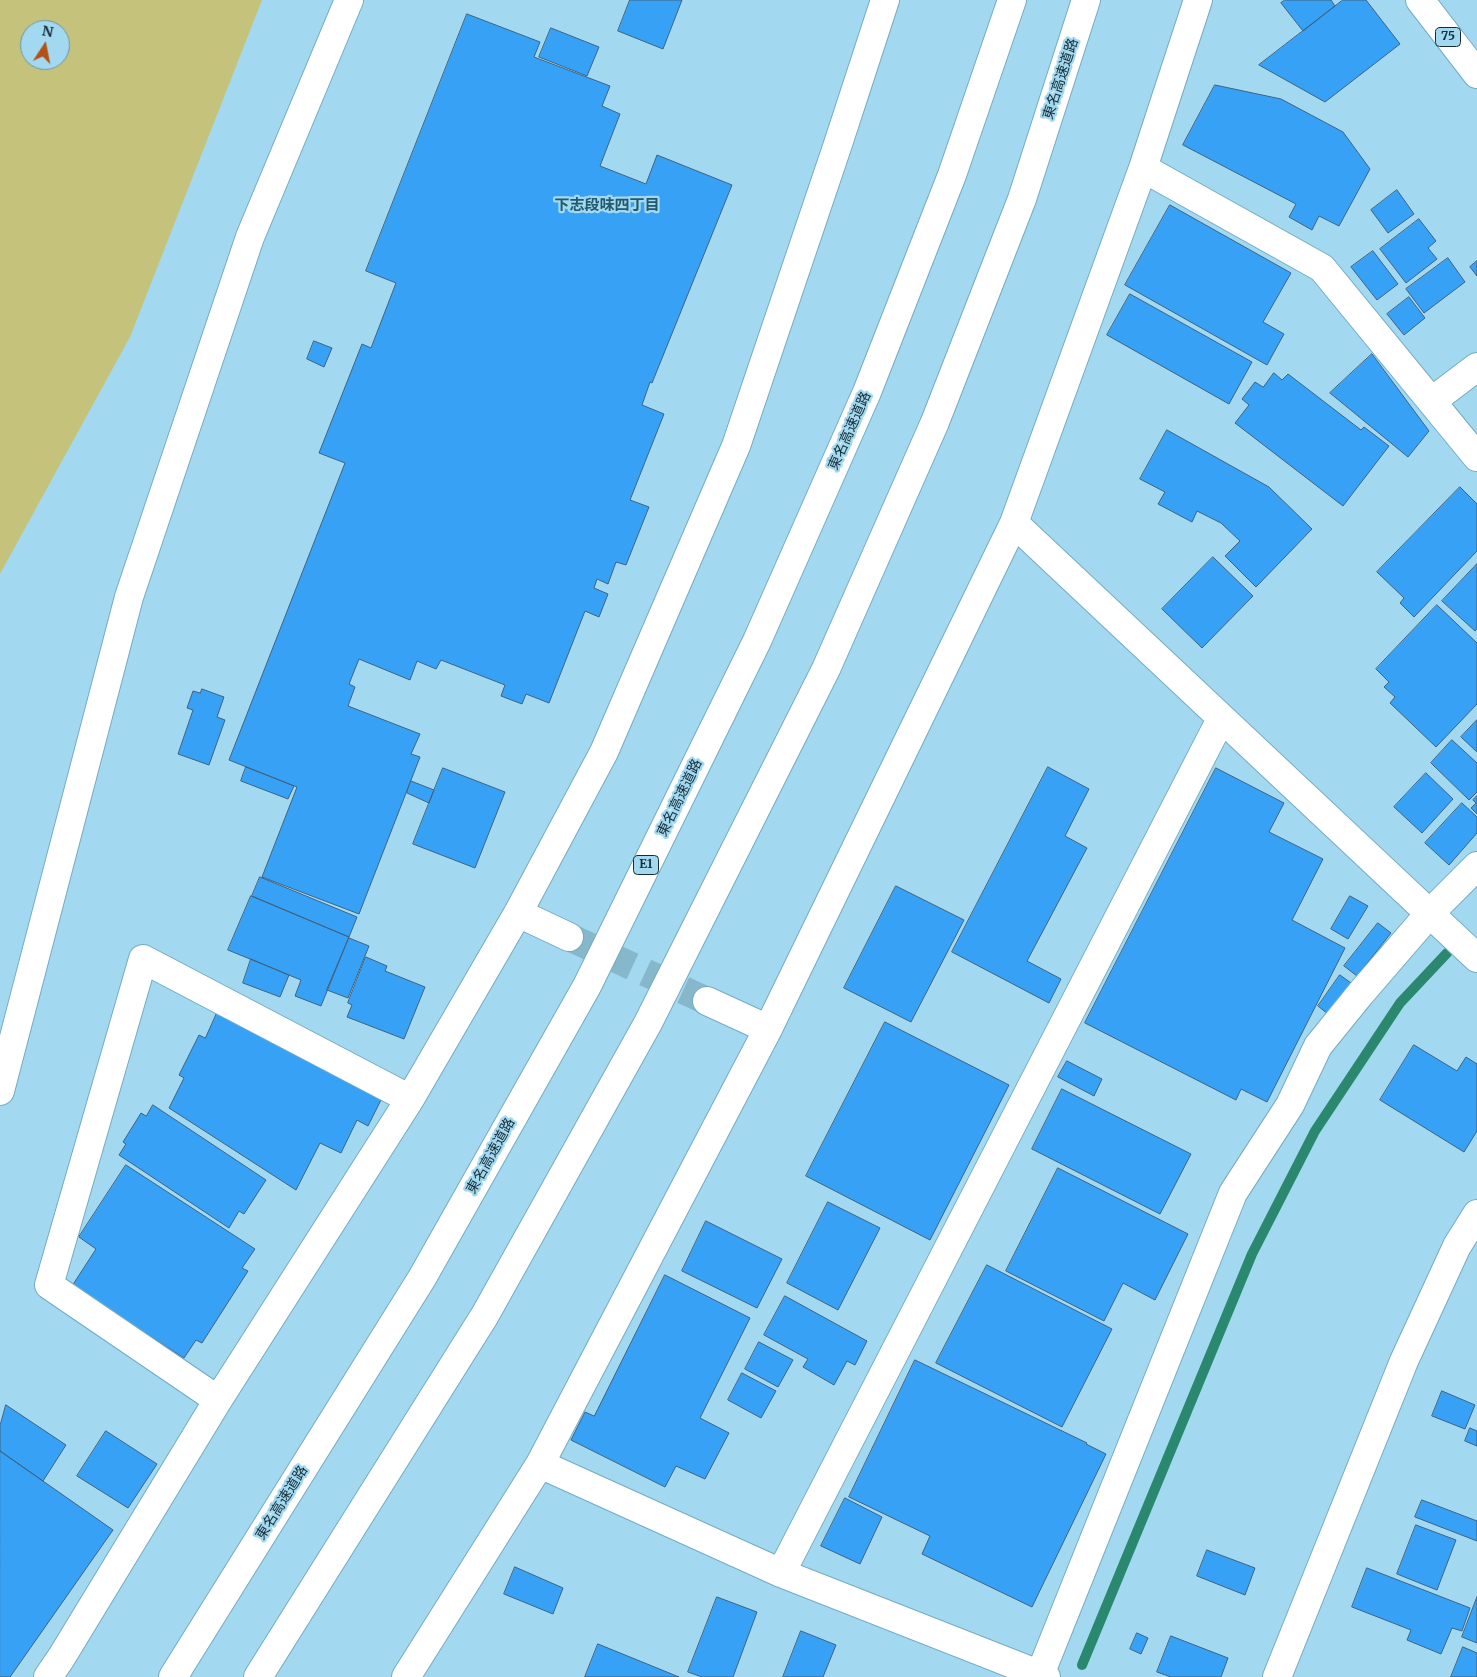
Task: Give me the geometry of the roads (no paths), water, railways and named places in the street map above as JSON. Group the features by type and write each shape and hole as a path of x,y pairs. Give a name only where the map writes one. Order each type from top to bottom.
{"main road":[{"path":"0,1091 129,597 250,237 349,0"},
{"path":"48,1677 218,1400 410,1099 518,913 604,752 736,446 838,144 884,0"},
{"name":"東名高速道路","path":"174,1677 422,1278 587,986 757,641 867,392 952,175 1012,0"},
{"name":"東名高速道路","path":"258,1677 485,1315 648,1023 826,669 935,422 1022,198 1086,0"},
{"path":"406,1677 540,1464 768,1029 1014,523 1143,168 1198,0"},
{"name":"75","path":"1420,0 1477,74"},
{"path":"1143,168 1322,268 1477,457"},
{"path":"1432,401 1477,367"},
{"path":"1014,523 1477,958"},
{"path":"781,1574 1221,719"},
{"path":"540,1464 781,1574 1042,1676 1233,1193 1290,1105 1318,1046 1360,993 1430,913 1477,866"},
{"path":"518,913 569,937"},
{"path":"218,1400 49,1285 143,959 410,1099"},
{"path":"707,1001 768,1029"},
{"path":"1277,1677 1404,1361 1457,1246 1477,1214"}],"waterway":[{"path":"1082,1665 1252,1254 1315,1131 1400,1003 1447,953"}],"tunnel":[{"path":"569,937 707,1001"}],"district":[{"name":"下志段味四丁目","path":"607,206"}]}
